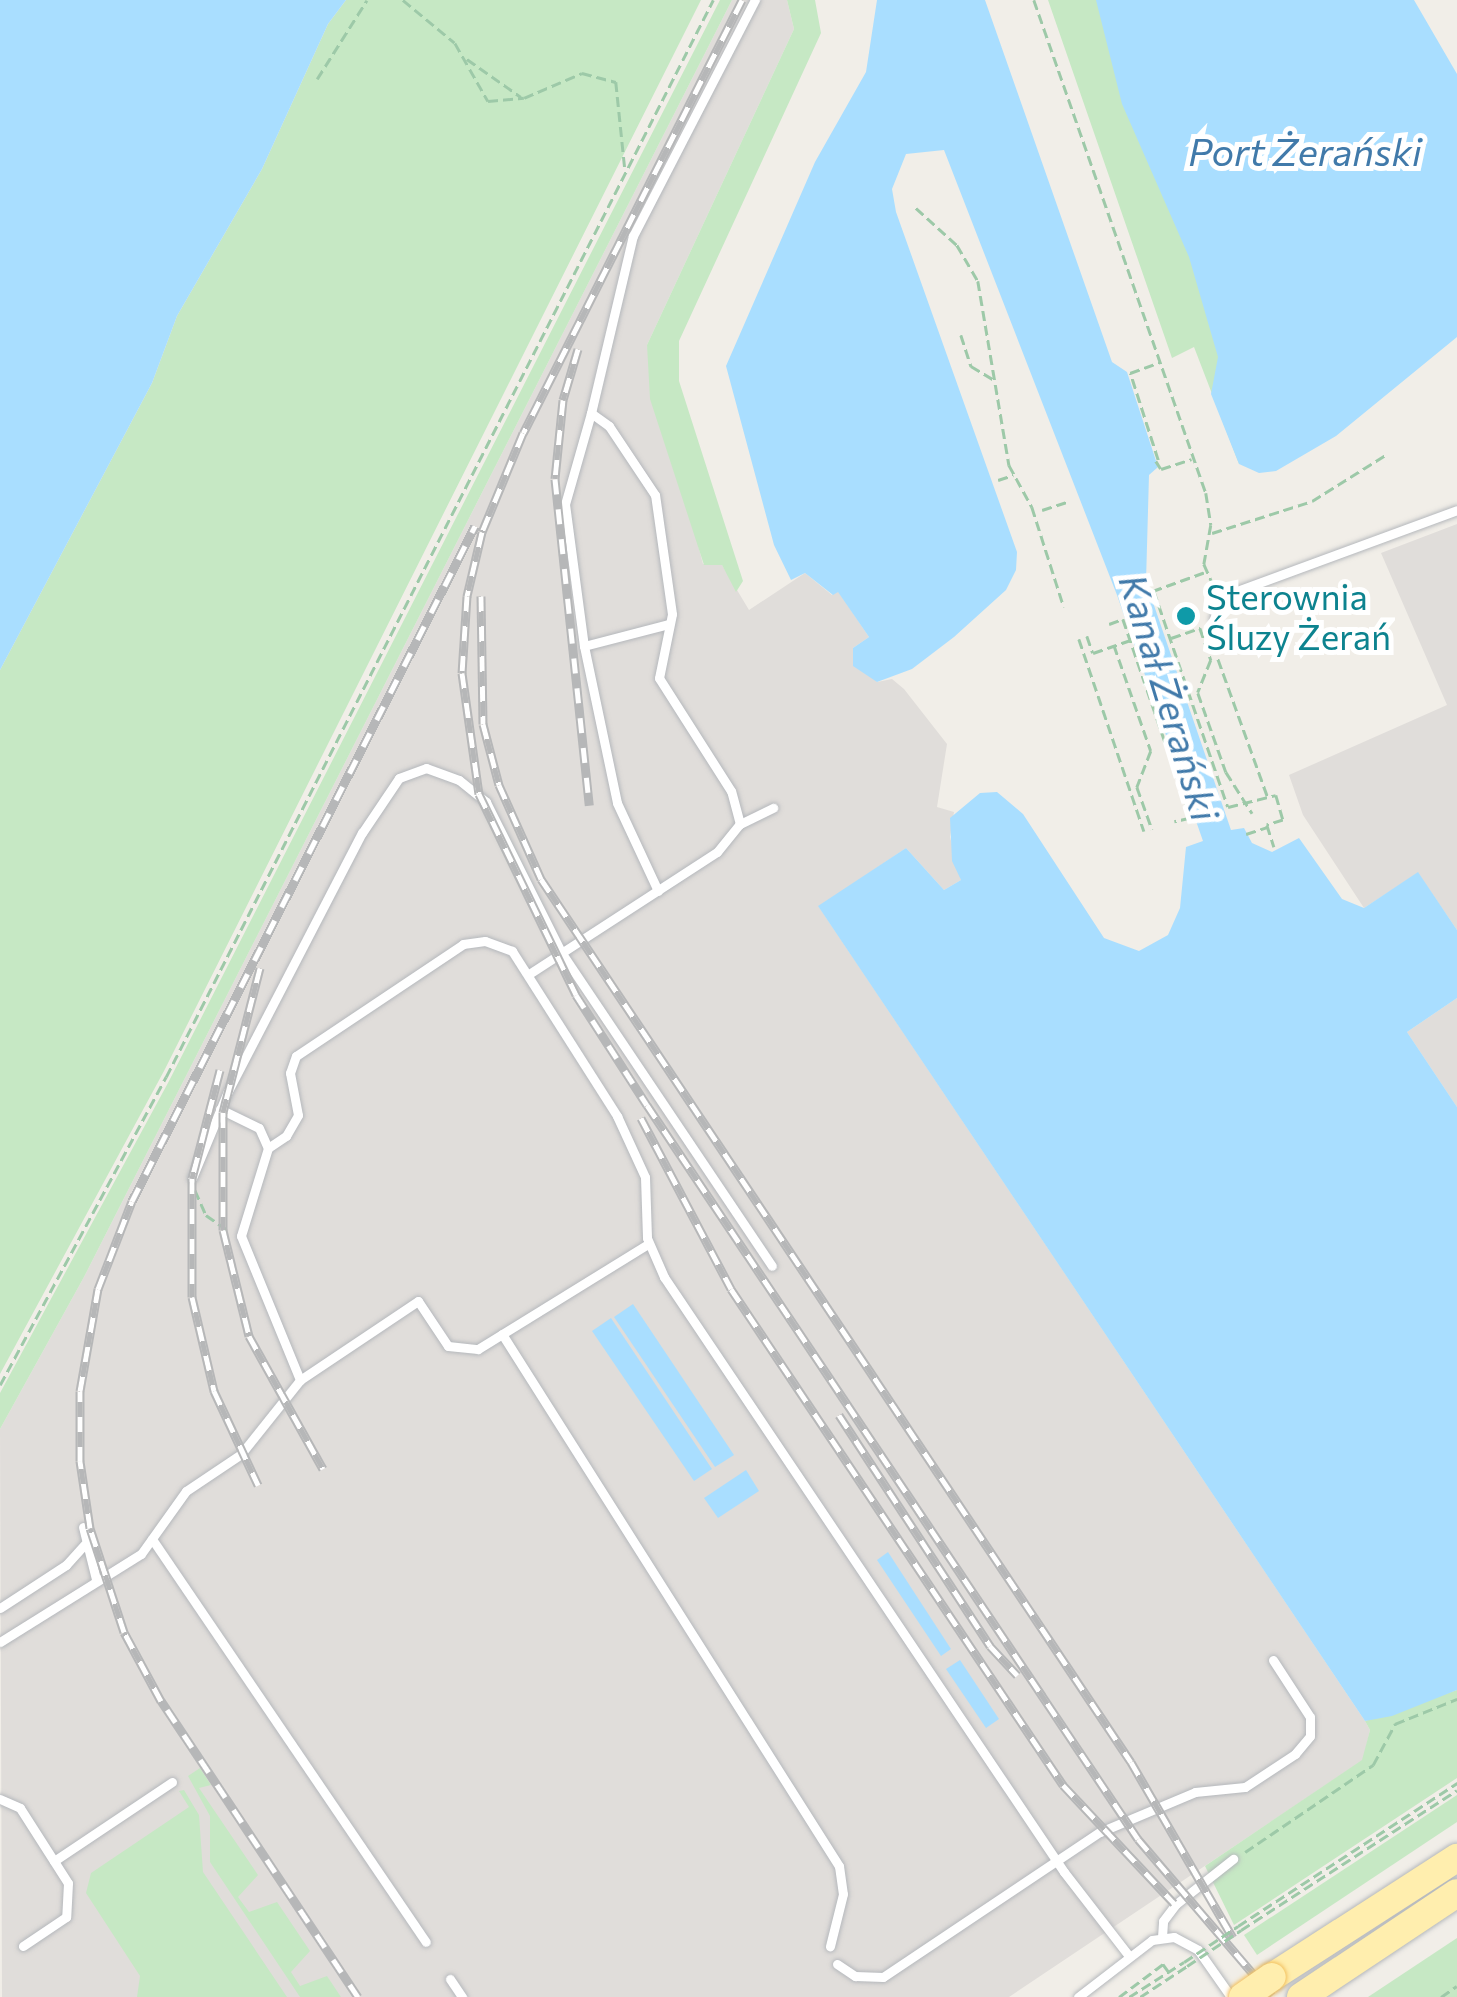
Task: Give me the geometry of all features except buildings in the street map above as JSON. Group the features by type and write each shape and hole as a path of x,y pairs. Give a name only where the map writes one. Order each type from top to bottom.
{"main road":[{"path":"1243,1997 1457,1858"},
{"path":"1301,1997 1457,1893"}],"lane":[{"path":"658,891 617,803 584,646 564,504 591,412 633,236 755,0"},
{"path":"591,412 609,426 656,495 672,599 658,659 664,692 731,791 740,824"},
{"path":"1214,618 1221,599 1457,510"},
{"path":"584,646 669,624"},
{"path":"192,1178 220,1110 362,833 399,778 413,770 439,770 479,794 561,952 772,1266"},
{"path":"529,974 717,852 740,824 774,808"},
{"path":"300,1380 240,1236 268,1148 286,1136 298,1115 290,1073 296,1056 447,953 486,941 512,951 618,1116 645,1176 648,1244 673,1292 1056,1860 1129,1956"},
{"path":"220,1110 259,1128 268,1148"},
{"path":"0,1642 142,1554 186,1491 249,1446 300,1380 418,1301 448,1346 478,1349 648,1244"},
{"path":"502,1334 839,1866 843,1894 830,1946"},
{"path":"83,1527 96,1580"},
{"path":"152,1539 426,1942"},
{"path":"0,1608 85,1544"},
{"path":"838,1964 868,1978 904,1968 1100,1832 1195,1792 1245,1787 1295,1754 1310,1736 1310,1717 1273,1660"},
{"path":"54,1861 172,1782"},
{"path":"0,1799 20,1808 68,1883 70,1913 23,1946"},
{"path":"1162,1937 1163,1920 1176,1904 1233,1859"},
{"path":"1078,1997 1129,1956 1162,1937 1192,1944 1232,1997"},
{"path":"450,1978 462,1997"}],"path":[{"path":"317,80 367,0"},
{"path":"403,0 455,43 488,101 522,98 551,81 607,76 620,90 626,170"},
{"path":"1034,0 1206,493 1207,572 1221,599 1206,625 1268,798"},
{"path":"0,1384 166,1077 711,2"},
{"path":"462,54 522,98"},
{"path":"916,208 956,244 978,281 1014,474 1032,506 1064,606"},
{"path":"961,336 972,366 994,380"},
{"path":"1160,362 1130,373 1157,460 1161,469 1192,459"},
{"path":"1209,534 1312,501 1387,454"},
{"path":"998,480 1014,474"},
{"path":"1042,510 1067,502"},
{"path":"1207,572 1154,591 1228,807 1276,795 1284,820 1246,834"},
{"path":"1109,624 1123,619 1191,818 1174,822"},
{"path":"1170,638 1200,628 1211,660 1198,692 1252,813"},
{"path":"1087,636 1093,652 1130,640"},
{"path":"1079,638 1144,832"},
{"path":"1114,645 1151,751 1137,787 1152,829"},
{"path":"1268,827 1274,847"},
{"path":"192,1178 206,1214 240,1236"},
{"path":"1233,1859 1373,1766 1386,1734 1457,1699"},
{"path":"1140,1997 1457,1783"},
{"path":"1240,1928 1457,1790"},
{"path":"1119,1997 1163,1964 1168,1972"},
{"path":"1129,1997 1186,1964"},
{"path":"1441,1997 1457,1986"}],"shaded area":[{"path":"732,0 787,0 794,29 647,345 691,518 703,564 722,565 749,610 805,573 832,595 838,591 869,637 853,648 877,682 892,679 904,689 947,744 937,807 954,812 950,837 961,880 944,890 906,848 819,907 1365,1721 1370,1730 1363,1760 1009,1997 2,1997 0,1429 84,1277"},
{"path":"1457,524 1457,930 1418,873 1364,908 1303,815 1289,775 1447,705 1381,553"},
{"path":"1457,998 1457,1107 1407,1032"}],"green space":[{"path":"346,0 701,0 164,1071 0,1374 0,670 152,383 177,316 262,169 328,24"},
{"path":"720,0 732,0 84,1277 0,1429 0,1393 169,1081"},
{"path":"787,0 815,0 821,33 679,341 679,381 743,581 736,592 722,565 704,565 650,399 647,345 794,29"},
{"path":"1048,0 1186,0 1239,464 1194,347 1172,358"},
{"path":"1457,1690 1457,1778 1234,1925 1205,1866 1362,1760 1370,1730 1365,1721"},
{"path":"200,1768 211,1785 199,1788 258,1875 238,1897 249,1912 277,1902 310,1951 291,1972 300,1986 327,1976 341,1997 300,1997 210,1862 210,1816 188,1776"},
{"path":"184,1790 199,1815 203,1872 287,1997 137,1997 140,1976 86,1893 91,1873 189,1807 179,1791"},
{"path":"1457,1795 1457,1822 1257,1955 1244,1935"},
{"path":"1457,1938 1457,1997 1368,1997"}],"water":[{"path":"0,0 346,0 328,24 262,169 177,316 152,383 0,670"},
{"name":"Kanał Żerański","path":"877,0 985,0 1112,362 1127,372 1158,467 1149,475 1146,582 1231,830 1244,828 1252,843 1272,852 1299,838 1342,899 1364,908 1418,872 1457,930 1457,998 1407,1032 1457,1107 1457,1690 1392,1716 1365,1721 818,906 906,848 944,890 961,880 952,861 950,818 980,793 997,792 1023,814 1104,938 1139,951 1168,935 1180,908 1186,847 1203,841 1117,595 944,150 906,154 892,189 896,212 1017,552 1016,570 1006,590 954,637 912,669 877,682 853,666 853,648 869,637 838,592 833,595 805,573 791,580 774,545 726,366 815,162 866,72"},
{"name":"Port Żerański","path":"1096,0 1414,0 1457,74 1457,337 1336,436 1276,471 1259,473 1239,464 1211,394 1218,357 1189,257 1122,104"},
{"path":"633,1304 734,1455 715,1467 614,1317"},
{"path":"611,1318 712,1469 694,1481 592,1331"},
{"path":"746,1470 759,1491 718,1518 704,1498"},
{"path":"888,1552 951,1649 941,1656 877,1560"},
{"path":"960,1660 999,1719 986,1728 946,1669"}],"railway":[{"path":"742,0 523,433 482,532 467,596 462,673 479,794 576,995 647,1105 1138,1839 1272,1996"},
{"path":"578,349 563,400 555,479 589,805"},
{"path":"358,1997 161,1701 124,1632 90,1528 80,1461 80,1391 98,1289 132,1201 475,526"},
{"path":"481,596 483,724 499,785 541,879 1131,1762 1233,1938"},
{"path":"260,968 223,1112 223,1230 249,1336 323,1469"},
{"path":"220,1070 192,1178 192,1297 214,1391 258,1485"},
{"path":"641,1118 731,1289 1063,1785 1174,1903"},
{"path":"839,1415 990,1646 1017,1675"}],"place":[{"name":"Sterownia Śluzy Żerań","path":"1186,616"}]}
